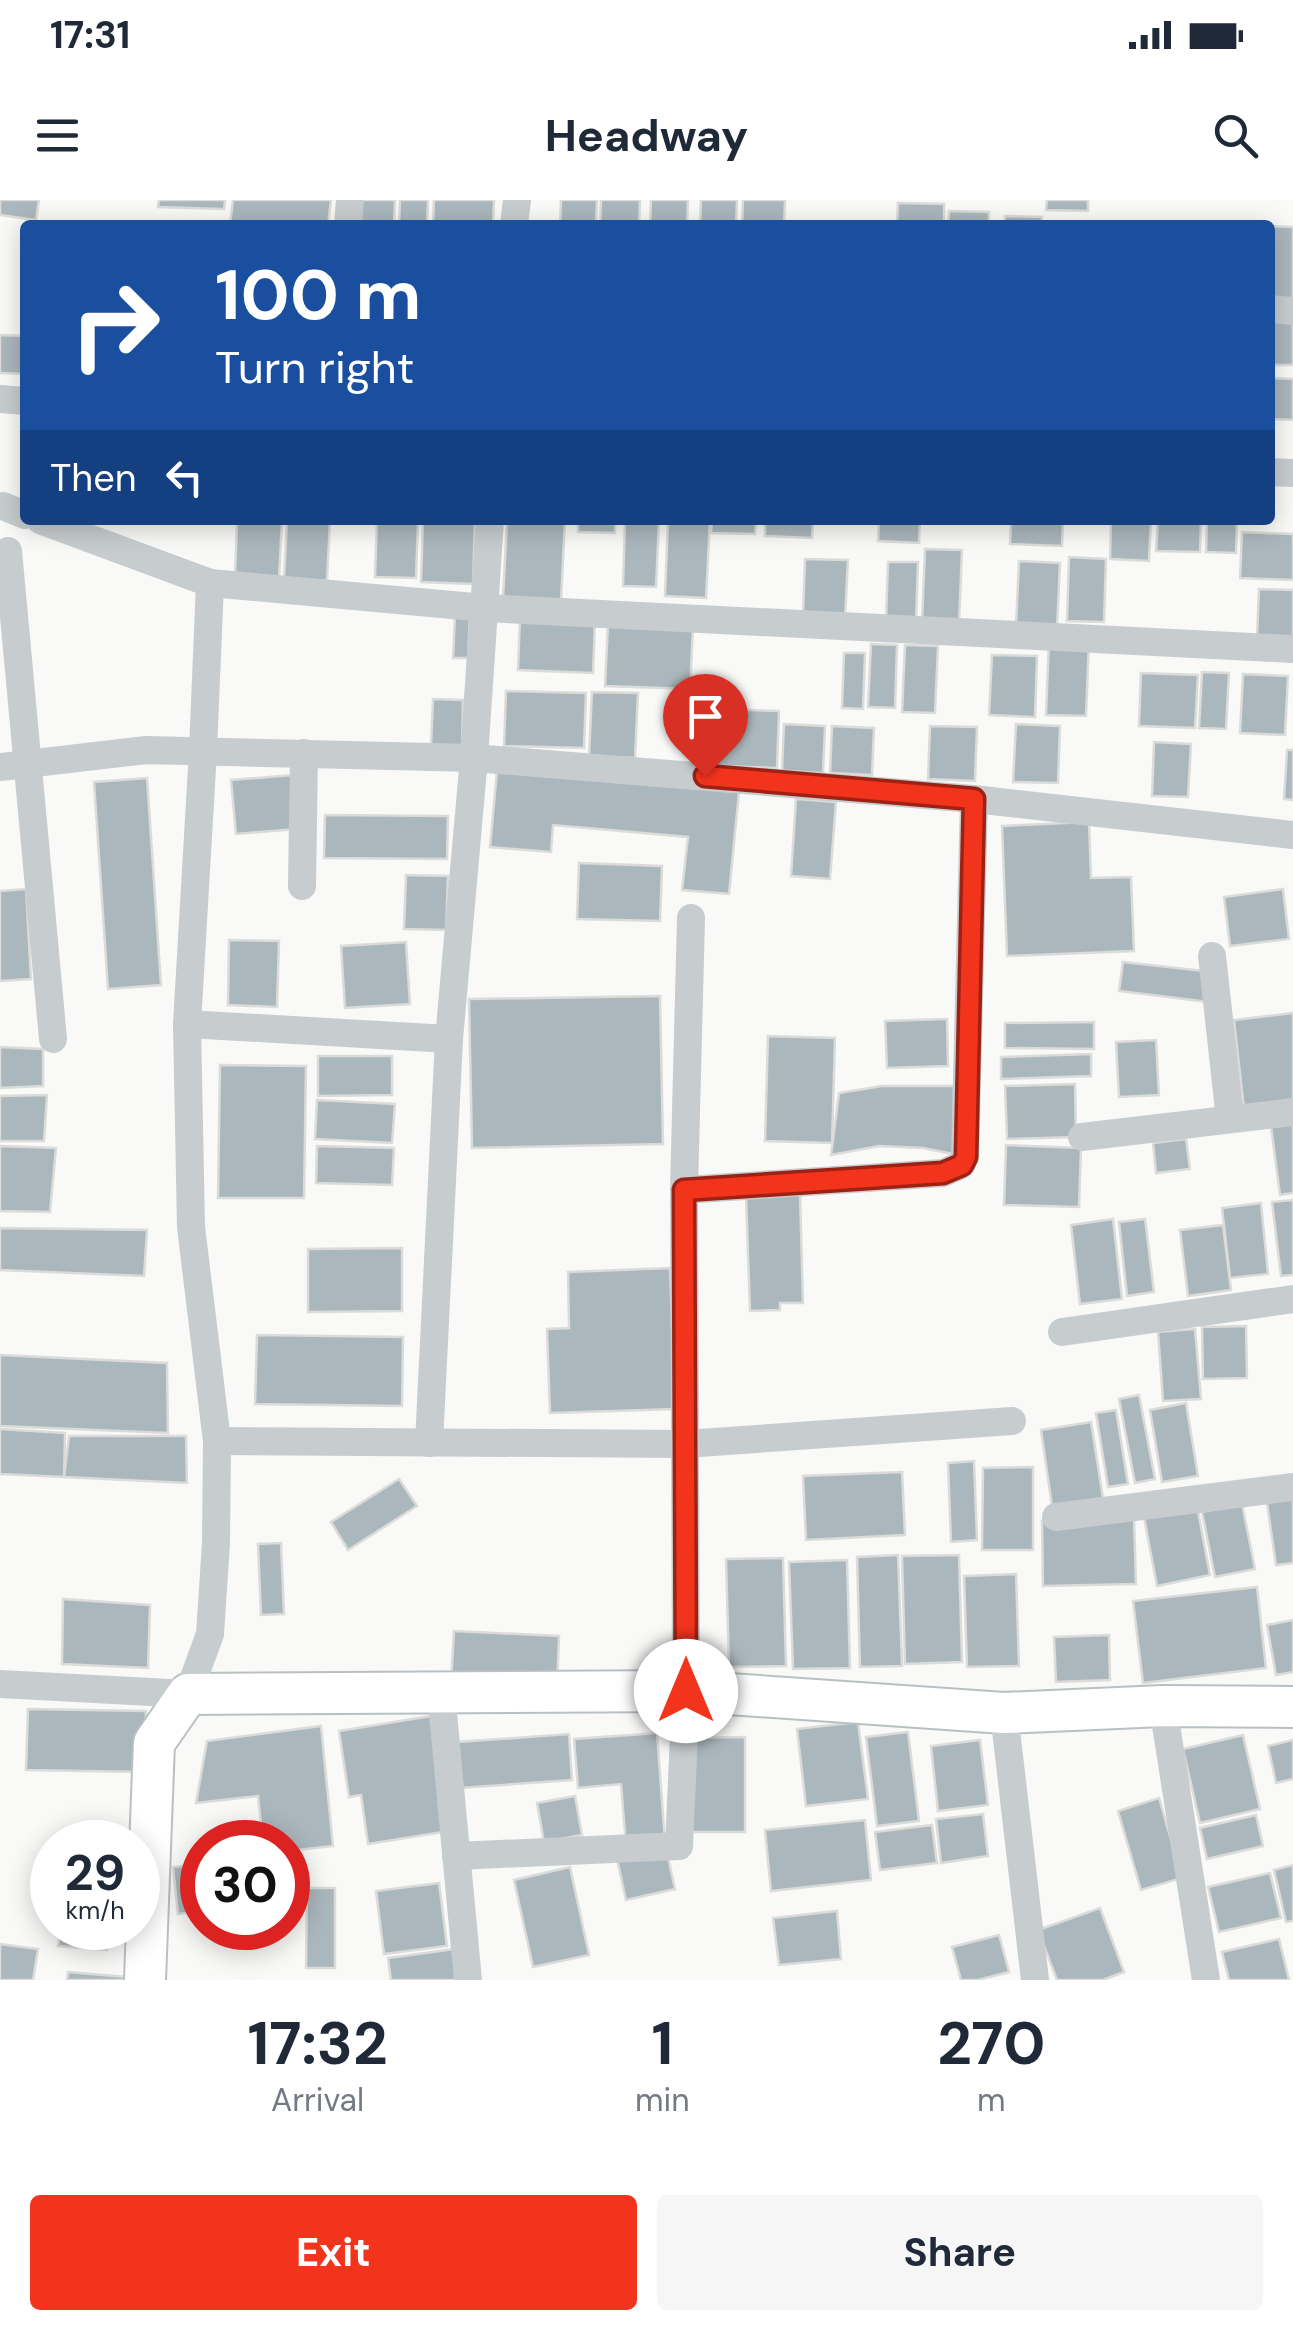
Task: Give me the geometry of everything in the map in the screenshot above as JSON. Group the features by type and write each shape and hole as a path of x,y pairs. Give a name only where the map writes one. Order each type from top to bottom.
{"main road":[{"path":"145,1980 154,1743 188,1694 686,1691 1004,1713 1163,1706 1293,1707"}],"street":[{"path":"53,525 210,583 485,608 1293,649"},
{"path":"429,1443 449,1039 490,525"},
{"path":"8,551 14,765 53,1040"},
{"path":"0,1684 188,1694 210,1634 217,1441 191,1227 186,1024 210,583"},
{"path":"14,765 146,750 474,758 974,799 1293,835"},
{"path":"302,886 304,753"},
{"path":"684,1190 943,1173 962,1165 966,1157 974,799"},
{"path":"456,1856 679,1846 686,1691 684,1190 691,918"},
{"path":"1212,956 1230,1119"},
{"path":"186,1024 449,1039"},
{"path":"1082,1137 1293,1112"},
{"path":"1062,1332 1293,1299"},
{"path":"217,1441 685,1444 1012,1422"},
{"path":"1056,1517 1293,1488"},
{"path":"442,1692 468,1980"},
{"path":"1163,1706 1206,1980"},
{"path":"1004,1713 1035,1980"}],"building":[{"path":"0,200 39,200 36,220 0,215"},
{"path":"159,200 225,200 224,209 158,207"},
{"path":"233,200 331,200 329,220 231,220"},
{"path":"361,200 395,200 394,220 360,220"},
{"path":"400,200 428,200 427,220 399,220"},
{"path":"434,200 494,200 493,220 433,220"},
{"path":"561,200 597,200 596,220 560,220"},
{"path":"601,200 640,200 639,220 600,220"},
{"path":"651,200 688,200 687,220 650,220"},
{"path":"701,200 737,200 736,220 700,220"},
{"path":"743,200 785,200 784,220 742,220"},
{"path":"1047,200 1088,200 1088,211 1046,210"},
{"path":"898,203 944,204 944,220 897,220"},
{"path":"949,211 989,212 989,220 948,220"},
{"path":"1005,216 1042,217 1042,220 1005,220"},
{"path":"1275,226 1293,227 1293,299 1275,298"},
{"path":"1275,317 1293,318 1293,365 1275,365"},
{"path":"0,335 20,336 20,374 0,373"},
{"path":"1275,378 1293,379 1293,420 1275,419"},
{"path":"237,525 282,525 279,579 235,577"},
{"path":"287,525 330,525 327,581 284,579"},
{"path":"377,525 418,525 416,578 375,577"},
{"path":"423,525 475,525 473,584 421,582"},
{"path":"507,525 565,525 561,601 503,599"},
{"path":"578,525 615,525 615,533 578,532"},
{"path":"625,525 659,525 656,587 623,586"},
{"path":"668,525 710,525 706,598 665,596"},
{"path":"712,525 756,525 755,534 711,533"},
{"path":"765,525 813,525 812,538 765,536"},
{"path":"879,525 920,525 919,543 878,541"},
{"path":"1011,525 1063,525 1062,546 1010,544"},
{"path":"1111,525 1151,525 1149,561 1110,559"},
{"path":"1158,525 1201,525 1200,552 1156,551"},
{"path":"1207,525 1237,525 1236,553 1206,552"},
{"path":"1242,532 1293,534 1293,580 1240,578"},
{"path":"925,549 962,550 959,623 922,621"},
{"path":"1069,557 1106,559 1104,622 1067,621"},
{"path":"805,559 848,560 845,617 803,616"},
{"path":"1019,561 1060,563 1057,627 1016,625"},
{"path":"888,562 918,562 916,621 886,620"},
{"path":"1259,589 1293,590 1293,637 1257,636"},
{"path":"455,615 470,615 468,658 453,658"},
{"path":"520,618 595,620 593,673 518,670"},
{"path":"608,624 693,627 690,689 605,686"},
{"path":"1049,641 1089,642 1086,716 1046,715"},
{"path":"871,644 897,645 895,708 868,707"},
{"path":"905,645 938,646 935,713 902,712"},
{"path":"844,653 865,653 863,709 842,708"},
{"path":"992,655 1037,656 1035,717 989,715"},
{"path":"1202,672 1229,673 1226,729 1199,728"},
{"path":"1141,673 1198,675 1195,728 1139,726"},
{"path":"1243,674 1288,676 1285,735 1240,733"},
{"path":"506,691 586,693 584,748 504,746"},
{"path":"592,692 638,693 635,758 589,756"},
{"path":"433,699 463,700 462,746 431,746"},
{"path":"695,708 779,711 777,768 692,765"},
{"path":"784,724 825,726 823,773 782,771"},
{"path":"1016,724 1060,726 1058,783 1013,782"},
{"path":"832,726 874,728 872,775 830,773"},
{"path":"930,726 977,727 975,781 928,779"},
{"path":"1154,742 1191,744 1188,797 1152,796"},
{"path":"1287,750 1293,750 1293,800 1284,799"},
{"path":"497,771 739,792 729,894 682,890 688,837 553,825 551,852 490,847"},
{"path":"293,775 297,829 236,834 231,780"},
{"path":"147,778 161,985 108,989 94,782"},
{"path":"796,799 836,802 830,879 791,876"},
{"path":"325,815 448,816 447,859 324,858"},
{"path":"1089,822 1091,878 1131,877 1134,951 1007,956 1002,826"},
{"path":"579,863 662,866 660,921 577,919"},
{"path":"406,875 448,876 446,930 404,929"},
{"path":"26,889 31,979 0,981 0,891"},
{"path":"1283,889 1289,939 1230,946 1224,897"},
{"path":"229,940 279,941 277,1007 228,1005"},
{"path":"406,942 410,1004 345,1008 341,946"},
{"path":"1123,962 1213,972 1209,1002 1119,991"},
{"path":"660,996 663,1144 472,1148 469,999"},
{"path":"1293,1013 1293,1104 1244,1109 1234,1020"},
{"path":"947,1019 948,1066 887,1068 885,1021"},
{"path":"1094,1022 1094,1049 1005,1048 1005,1023"},
{"path":"768,1036 835,1038 832,1143 765,1141"},
{"path":"1156,1040 1159,1095 1119,1097 1116,1042"},
{"path":"0,1047 43,1049 43,1086 0,1088"},
{"path":"1091,1054 1091,1076 1001,1079 1001,1057"},
{"path":"318,1056 392,1056 392,1095 318,1096"},
{"path":"220,1065 306,1066 304,1198 218,1198"},
{"path":"1075,1084 1076,1137 1007,1139 1005,1086"},
{"path":"882,1086 954,1086 953,1154 879,1146 831,1155 839,1093"},
{"path":"47,1095 44,1141 0,1141 0,1096"},
{"path":"317,1100 395,1104 392,1143 315,1139"},
{"path":"1293,1123 1293,1193 1280,1195 1271,1126"},
{"path":"1186,1139 1190,1169 1156,1173 1153,1143"},
{"path":"1006,1145 1081,1148 1079,1207 1004,1205"},
{"path":"0,1146 56,1148 50,1212 0,1211"},
{"path":"317,1146 394,1148 392,1185 316,1183"},
{"path":"800,1194 803,1303 780,1303 780,1310 750,1311 746,1195"},
{"path":"1293,1200 1293,1275 1281,1276 1272,1202"},
{"path":"1261,1203 1268,1274 1230,1278 1222,1208"},
{"path":"1113,1219 1122,1299 1080,1304 1071,1225"},
{"path":"1145,1219 1154,1292 1127,1296 1119,1222"},
{"path":"1223,1225 1231,1290 1188,1296 1180,1230"},
{"path":"0,1228 147,1230 144,1276 0,1270"},
{"path":"402,1248 402,1311 308,1312 308,1249"},
{"path":"670,1268 675,1409 550,1413 547,1329 569,1328 568,1272"},
{"path":"1246,1326 1247,1378 1203,1379 1202,1327"},
{"path":"1195,1329 1201,1399 1163,1401 1158,1332"},
{"path":"257,1335 403,1337 402,1406 255,1404"},
{"path":"0,1355 167,1363 168,1433 0,1426"},
{"path":"1139,1395 1155,1479 1135,1483 1119,1399"},
{"path":"1186,1403 1198,1476 1162,1482 1150,1410"},
{"path":"1116,1410 1128,1484 1108,1487 1096,1413"},
{"path":"1091,1422 1103,1498 1052,1506 1041,1430"},
{"path":"0,1429 65,1433 64,1477 0,1474"},
{"path":"69,1436 186,1436 187,1483 64,1477"},
{"path":"974,1461 977,1540 951,1542 948,1463"},
{"path":"1033,1467 1033,1550 982,1550 983,1468"},
{"path":"902,1472 905,1535 806,1540 803,1476"},
{"path":"399,1479 417,1506 348,1550 331,1522"},
{"path":"1293,1492 1293,1563 1276,1565 1266,1496"},
{"path":"1242,1504 1255,1569 1215,1577 1202,1512"},
{"path":"1197,1506 1210,1575 1157,1586 1144,1517"},
{"path":"1134,1518 1136,1584 1043,1586 1042,1521"},
{"path":"281,1543 284,1614 261,1615 258,1544"},
{"path":"898,1555 902,1666 860,1667 857,1557"},
{"path":"959,1555 962,1662 905,1664 902,1556"},
{"path":"783,1558 786,1666 729,1667 726,1559"},
{"path":"847,1560 850,1668 793,1669 789,1562"},
{"path":"1016,1574 1019,1666 967,1667 964,1576"},
{"path":"1257,1587 1266,1668 1143,1683 1133,1601"},
{"path":"63,1599 150,1605 148,1668 62,1664"},
{"path":"1293,1620 1293,1672 1276,1675 1267,1625"},
{"path":"454,1631 559,1636 557,1688 451,1683"},
{"path":"1109,1635 1110,1680 1056,1682 1054,1637"},
{"path":"28,1709 146,1711 145,1772 26,1770"},
{"path":"431,1716 449,1831 368,1844 361,1795 349,1797 339,1731"},
{"path":"858,1722 868,1799 806,1806 797,1729"},
{"path":"321,1726 333,1846 310,1849 310,1820 261,1820 258,1796 196,1803 207,1741"},
{"path":"908,1732 919,1821 877,1826 866,1737"},
{"path":"657,1733 665,1842 626,1845 621,1784 578,1788 574,1739"},
{"path":"569,1734 572,1780 461,1788 458,1742"},
{"path":"1243,1735 1260,1809 1200,1823 1183,1749"},
{"path":"745,1737 745,1832 689,1832 689,1738"},
{"path":"980,1740 988,1805 938,1811 931,1746"},
{"path":"1293,1740 1293,1779 1276,1783 1268,1746"},
{"path":"575,1796 582,1835 544,1842 537,1803"},
{"path":"1159,1798 1182,1878 1141,1890 1118,1811"},
{"path":"983,1814 988,1856 941,1863 936,1819"},
{"path":"1256,1815 1263,1846 1207,1859 1200,1828"},
{"path":"865,1820 871,1880 771,1891 765,1830"},
{"path":"932,1825 937,1863 880,1870 875,1832"},
{"path":"666,1848 675,1889 626,1900 617,1859"},
{"path":"1293,1865 1293,1921 1286,1922 1274,1870"},
{"path":"180,1866 180,1914 178,1914 173,1867"},
{"path":"570,1867 589,1955 533,1967 514,1880"},
{"path":"1270,1873 1281,1918 1219,1932 1208,1887"},
{"path":"439,1883 447,1946 384,1954 376,1891"},
{"path":"310,1888 335,1888 335,1968 306,1968 306,1950 310,1950"},
{"path":"1100,1908 1124,1972 1103,1980 1057,1980 1038,1930"},
{"path":"837,1911 841,1959 779,1965 773,1918"},
{"path":"999,1935 1009,1972 961,1980 952,1947"},
{"path":"1279,1939 1289,1980 1229,1980 1222,1952"},
{"path":"0,1944 38,1950 33,1980 0,1980"},
{"path":"455,1949 459,1980 391,1980 388,1958"},
{"path":"68,1972 126,1977 126,1980 67,1980"}],"route":[{"path":"686,1691 684,1190 943,1173 962,1165 966,1157 974,799 705,776"}]}
